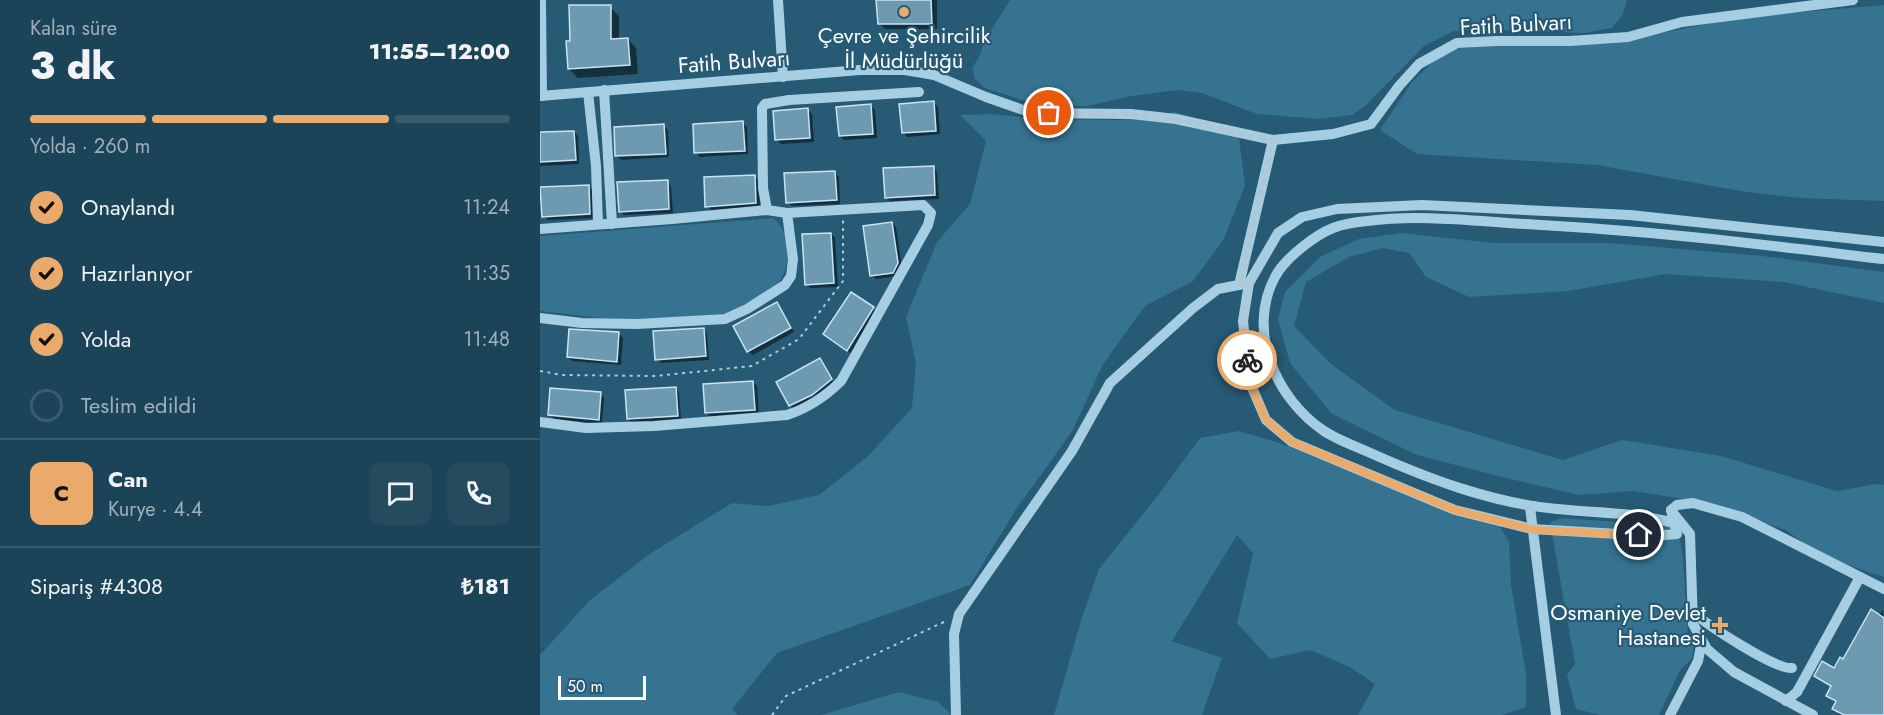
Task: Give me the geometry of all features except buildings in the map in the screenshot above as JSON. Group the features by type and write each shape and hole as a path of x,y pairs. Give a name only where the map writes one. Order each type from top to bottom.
{"street":[{"path":"541,0 541,96"},
{"path":"778,0 783,77"},
{"name":"Fatih Bulvarı","path":"541,96 860,70 905,70 934,75 1032,113 1131,114 1176,119 1273,140 1333,134 1371,124 1399,86 1419,64 1457,43 1628,37 1691,20 1853,0"},
{"path":"604,90 612,224"},
{"path":"588,92 596,166 598,224"},
{"path":"767,210 764,188 762,108 765,104 789,100 919,92"},
{"path":"1273,140 1244,284 1243,321 1250,383 1266,420 1292,442 1455,510 1532,529 1653,536 1677,534 1671,510"},
{"path":"956,715 954,634 959,614 1072,451 1110,383 1193,308 1218,289 1244,284 1278,233 1302,217 1337,209 1422,205 1630,215 1884,242"},
{"path":"540,229 767,210 787,213 924,206 931,213 928,225 840,381 823,397 806,408 787,415 631,427 586,428 540,422"},
{"path":"540,318 582,323 637,324 725,319 747,309 785,285 791,276 793,259 787,213"},
{"path":"1671,510 1673,523 1652,517 1613,512 1503,502 1448,484 1325,432 1296,409 1273,372 1264,337 1265,306 1275,276 1291,257 1333,227 1367,221 1419,218 1626,230 1884,259"},
{"path":"1671,510 1677,505 1693,503 1742,517 1884,589"},
{"path":"1534,506 1530,507 1532,529 1556,715"},
{"path":"1671,510 1690,534 1693,624 1707,649 1734,672 1813,715"},
{"path":"1786,700 1797,692 1860,577"},
{"path":"1692,611 1707,624 1767,659 1786,668 1792,668"},
{"path":"1670,715 1698,661 1702,641"}],"path":[{"path":"540,371 562,375 656,376 752,366 799,339 843,281 844,210"},
{"path":"772,715 786,696 959,614"}],"shaded area":[{"path":"1010,0 1627,0 1623,14 1612,28 1583,33 1480,29 1454,31 1424,46 1365,106 1352,115 1319,119 1257,114 1202,93 1177,90 1131,96 1088,106 1057,106 1025,101 985,88 975,79 972,68 985,40"},
{"path":"1884,5 1884,201 1800,198 1740,191 1597,165 1417,154 1380,130 1412,82 1445,50 1544,39 1626,40 1742,17"},
{"path":"1175,112 1238,131 1245,185 1224,239 1193,281 1145,306 1103,364 1073,430 1015,511 970,585 777,653 732,709 738,715 540,715 540,655 590,600 651,553 732,503 768,506 819,495 867,457 912,408 916,364 906,317 937,242 970,204 986,141 960,115 992,114 1040,119 1119,120"},
{"path":"773,218 780,225 787,241 788,259 782,277 778,285 729,313 648,320 599,318 540,311 540,236"},
{"path":"1401,233 1494,243 1612,243 1762,256 1884,272 1884,303 1783,282 1666,274 1568,291 1469,297 1426,277 1409,253 1383,248 1349,257 1306,282 1294,326 1331,364 1395,410 1563,460 1622,440 1721,456 1837,491 1876,484 1884,485 1884,577 1821,556 1786,530 1691,500 1632,491 1579,495 1502,477 1417,455 1332,414 1290,363 1278,319 1285,292 1320,257 1359,239"},
{"path":"1238,431 1280,443 1354,473 1496,521 1509,541 1511,585 1526,674 1526,707 1502,715 1358,715 1375,684 1348,666 1310,650 1270,659 1237,623 1253,553 1237,535 1172,641 1222,658 1202,715 1054,715 1082,617 1099,569 1200,438"},
{"path":"1561,518 1663,525 1678,530 1683,557 1688,635 1694,646 1692,658 1679,672 1659,715 1600,715 1576,709 1567,675 1575,664 1550,522"},
{"path":"899,692 938,702 952,715 821,715"}],"way so far":[{"path":"1049,113 1131,114 1176,119 1273,140 1239,285 1249,283 1243,321 1247,360"}],"place":[{"name":"Çevre ve Şehircilik İl Müdürlüğü","path":"904,12"},
{"name":"Osmaniye Devlet Hastanesi","path":"1720,625"}],"route":[{"path":"1247,360 1250,383 1266,420 1292,442 1455,510 1535,530 1639,535"}]}
